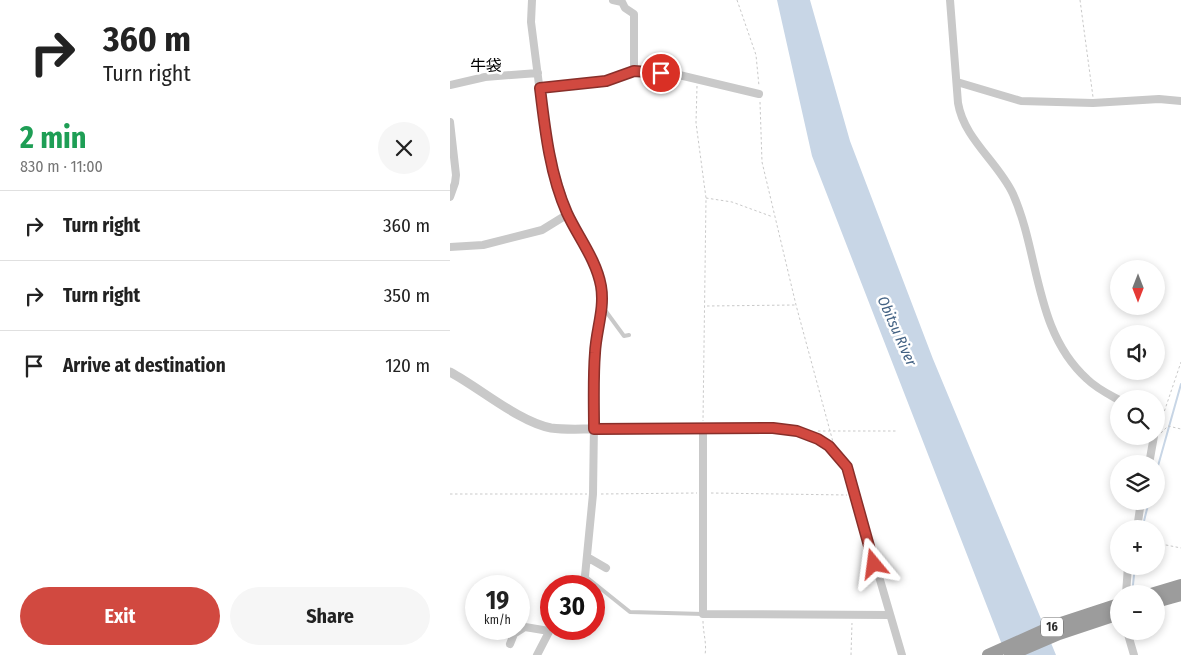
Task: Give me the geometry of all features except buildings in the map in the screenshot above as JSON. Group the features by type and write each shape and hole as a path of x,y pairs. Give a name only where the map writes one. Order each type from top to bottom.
{"highway":[{"path":"1165,593 1181,584"},
{"path":"1165,597 1181,595"},
{"name":"16","path":"988,655 1055,626 1110,607"},
{"name":"16","path":"1010,655 1058,634 1110,617"}],"street":[{"path":"532,0 531,22 540,88 559,192 568,214 592,259 601,282 602,306 595,352 592,494 585,575"},
{"path":"613,0 622,1 625,8 634,14 634,71 675,74 759,94"},
{"path":"950,0 959,108 963,120 1006,182 1015,200 1046,314 1057,341 1068,360 1087,380 1110,394"},
{"path":"450,85 485,76 538,73"},
{"path":"957,82 1011,100 1094,102 1159,98 1181,100"},
{"path":"450,122 456,175 450,197"},
{"path":"450,247 483,245 542,230 568,214"},
{"path":"450,372 520,415 546,426 560,429 773,428 791,430 818,439 829,446 847,467 902,655"},
{"path":"703,429 703,614 890,615"},
{"path":"587,556 606,568"},
{"path":"510,644 514,634 525,627 540,628"},
{"path":"537,655 544,640"},
{"path":"1130,640 1134,655"}],"lane":[{"path":"540,88 606,81 634,71"},
{"path":"602,306 624,336 629,335"},
{"path":"605,593 624,610 630,612 703,614"}],"path":[{"path":"737,0 756,55 762,162 774,217 837,454"},
{"path":"1080,0 1094,102"},
{"path":"697,80 696,122 706,198 703,429"},
{"path":"706,198 732,202 774,217"},
{"path":"706,306 796,305"},
{"path":"1165,408 1181,362"},
{"path":"1165,428 1168,426 1181,429"},
{"path":"814,431 898,431"},
{"path":"450,494 703,493 854,495"},
{"path":"1165,545 1181,548"},
{"path":"703,614 705,655"},
{"path":"850,655 852,615"}],"water":[{"name":"Obitsu River","path":"777,0 810,0 850,141 933,359 1056,655 1006,655 812,156"}],"waterway":[{"path":"1161,455 1181,384"},
{"path":"1144,520 1147,510"},
{"path":"1133,585 1134,575"}],"district":[{"name":"牛袋","path":"486,65"}],"route":[{"path":"661,73 634,71 606,81 540,88 549,151 559,192 568,214 592,259 601,282 603,295 595,352 594,429 773,428 797,431 812,436 829,446 847,467 874,564"}]}
